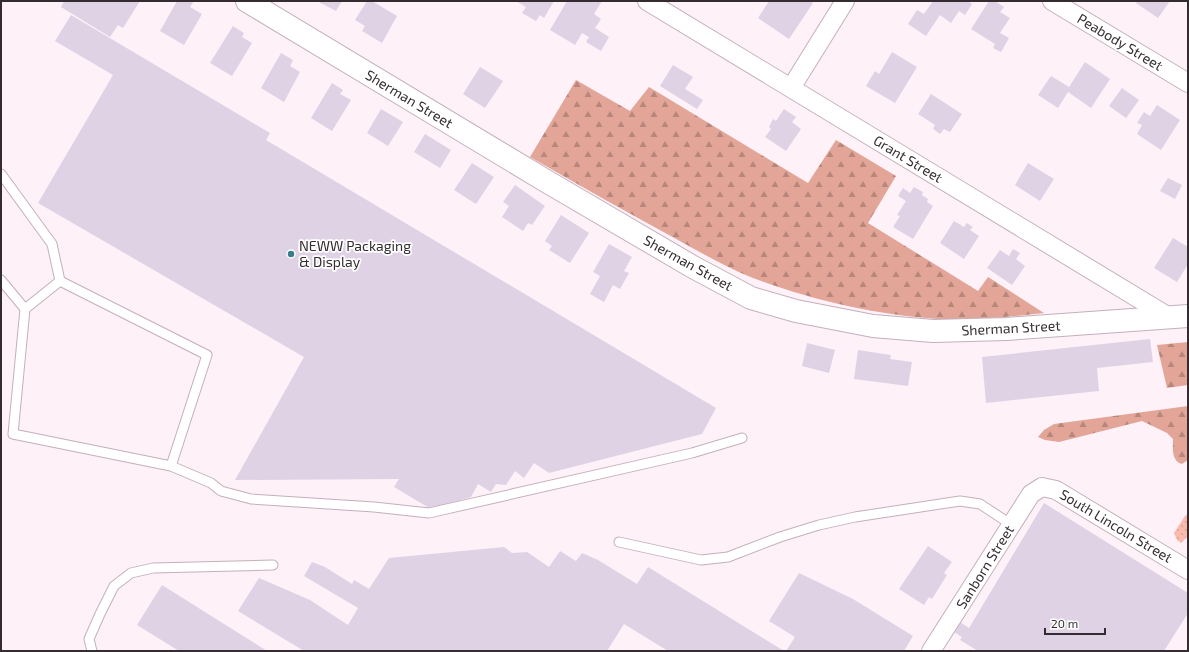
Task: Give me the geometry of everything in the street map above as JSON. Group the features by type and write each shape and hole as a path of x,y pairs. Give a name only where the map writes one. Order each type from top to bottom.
{"street":[{"name":"Sherman Street","path":"247,1 546,181 693,267 752,298 796,311 873,326 933,331 1006,329 1178,317"},
{"name":"Grant Street","path":"647,1 1178,317"},
{"path":"791,88 845,1"},
{"name":"Peabody Street","path":"1052,1 1188,83"},
{"name":"Sanborn Street","path":"931,651 1031,494 1042,487"},
{"name":"South Lincoln Street","path":"1042,487 1056,490 1188,570"}],"lane":[{"path":"1,174 52,244 60,281"},
{"path":"1,280 25,309 13,434 171,466 210,483 221,491 251,499 374,507 429,513 692,453 742,438"},
{"path":"25,309 60,281"},
{"path":"60,281 207,355 171,466"},
{"path":"619,542 701,560 728,557 780,537 819,525 855,517 960,501 980,504 1012,525"},
{"path":"92,651 89,639 100,614 114,586 131,573 153,568 273,565"}],"shaded area":[{"path":"1188,514 1188,536 1181,543 1177,540 1174,533 1185,516"}],"green space":[{"path":"576,80 630,111 649,87 808,183 836,140 896,176 868,223 978,291 988,277 1044,313 991,318 951,319 891,314 821,300 775,286 724,265 530,157"},
{"path":"1188,342 1188,385 1167,388 1157,345"},
{"path":"1188,406 1188,460 1182,464 1174,457 1173,439 1167,433 1142,421 1059,442 1045,440 1038,437 1044,430 1054,424"}],"building":[{"path":"64,1 140,1 123,28 118,25 110,37 61,7"},
{"path":"177,1 194,1 190,7 202,14 184,45 160,31"},
{"path":"317,1 342,1 336,11"},
{"path":"367,1 372,1 397,16 382,43 362,31 365,26 355,20"},
{"path":"516,1 554,1 544,18 540,15 536,21 522,13 526,7"},
{"path":"567,1 602,1 594,14 601,19 595,28 609,37 601,51 586,42 589,37 582,33 575,45 550,30"},
{"path":"769,1 809,1 813,3 789,39 758,18"},
{"path":"933,1 968,1 972,4 965,15 959,11 951,23 940,15 926,36 908,24 917,10 924,14"},
{"path":"989,1 995,1 1004,7 1000,12 1010,18 1000,33 1009,38 1001,52 993,48 995,44 971,29"},
{"path":"1137,1 1170,1 1158,18 1136,3"},
{"name":"NEWW Packaging & Display","path":"71,15 270,133 266,140 716,408 702,434 549,473 534,463 524,478 515,471 506,485 496,484 491,492 478,484 471,497 431,509 394,487 399,479 235,480 304,357 38,203 113,75 55,41"},
{"path":"233,26 244,33 242,37 252,43 232,76 210,63"},
{"path":"892,52 917,67 895,103 866,86 875,71 879,74"},
{"path":"281,53 293,60 290,66 300,72 284,102 261,88"},
{"path":"1085,62 1110,79 1091,108 1068,92 1058,108 1038,95 1051,76 1069,87"},
{"path":"673,65 693,77 685,89 703,100 697,109 660,86"},
{"path":"480,67 503,81 485,108 463,94"},
{"path":"332,83 343,90 340,94 351,100 332,131 311,118"},
{"path":"1122,88 1139,100 1126,118 1109,106"},
{"path":"931,94 962,114 950,132 944,129 940,134 933,129 935,125 918,114"},
{"path":"1157,105 1180,120 1161,150 1137,134 1142,125 1137,123 1144,112 1150,116"},
{"path":"381,109 403,122 388,146 367,133"},
{"path":"784,109 796,117 792,122 801,129 786,151 765,137 771,129 769,127 773,119 776,121"},
{"path":"425,134 451,150 440,168 414,152"},
{"path":"472,163 494,177 476,204 454,190"},
{"path":"1028,163 1054,179 1040,201 1015,185"},
{"path":"1168,178 1182,185 1175,199 1160,191"},
{"path":"515,185 545,206 532,225 528,223 523,231 502,217 509,206 503,202"},
{"path":"914,187 923,192 922,195 928,199 927,202 933,206 913,239 893,227 900,216 897,215 906,201 898,196 903,188 910,193"},
{"path":"561,215 589,233 570,263 549,250 552,246 545,241"},
{"path":"954,221 964,227 967,223 973,227 970,230 979,236 964,259 940,243"},
{"path":"1173,238 1188,247 1188,264 1177,282 1154,268"},
{"path":"609,244 632,257 624,271 629,273 620,289 613,285 604,302 590,294 600,276 593,272"},
{"path":"1013,249 1020,253 1016,259 1025,266 1012,285 987,268 1000,250 1009,256"},
{"path":"1150,339 1153,362 1097,368 1099,391 986,403 982,357"},
{"path":"807,343 835,350 829,373 802,366"},
{"path":"858,350 891,355 890,359 912,362 908,386 854,379"},
{"path":"1044,503 1188,593 1188,613 1164,651 978,651 960,640 962,637 954,632 960,622 969,628"},
{"path":"928,546 952,562 944,573 947,575 932,599 929,597 924,605 899,589"},
{"path":"504,547 512,553 527,552 549,567 560,551 576,561 582,553 598,560 637,584 648,567 784,651 668,651 624,624 607,651 304,651 238,611 259,578 310,600 348,625 358,608 304,576 312,562 325,567 352,584 354,580 369,589 389,558"},
{"path":"799,573 853,599 913,636 904,651 786,651 795,637 769,621"},
{"path":"162,585 267,651 179,651 137,625"}],"place":[{"name":"NEWW Packaging & Display","path":"291,254"}]}
